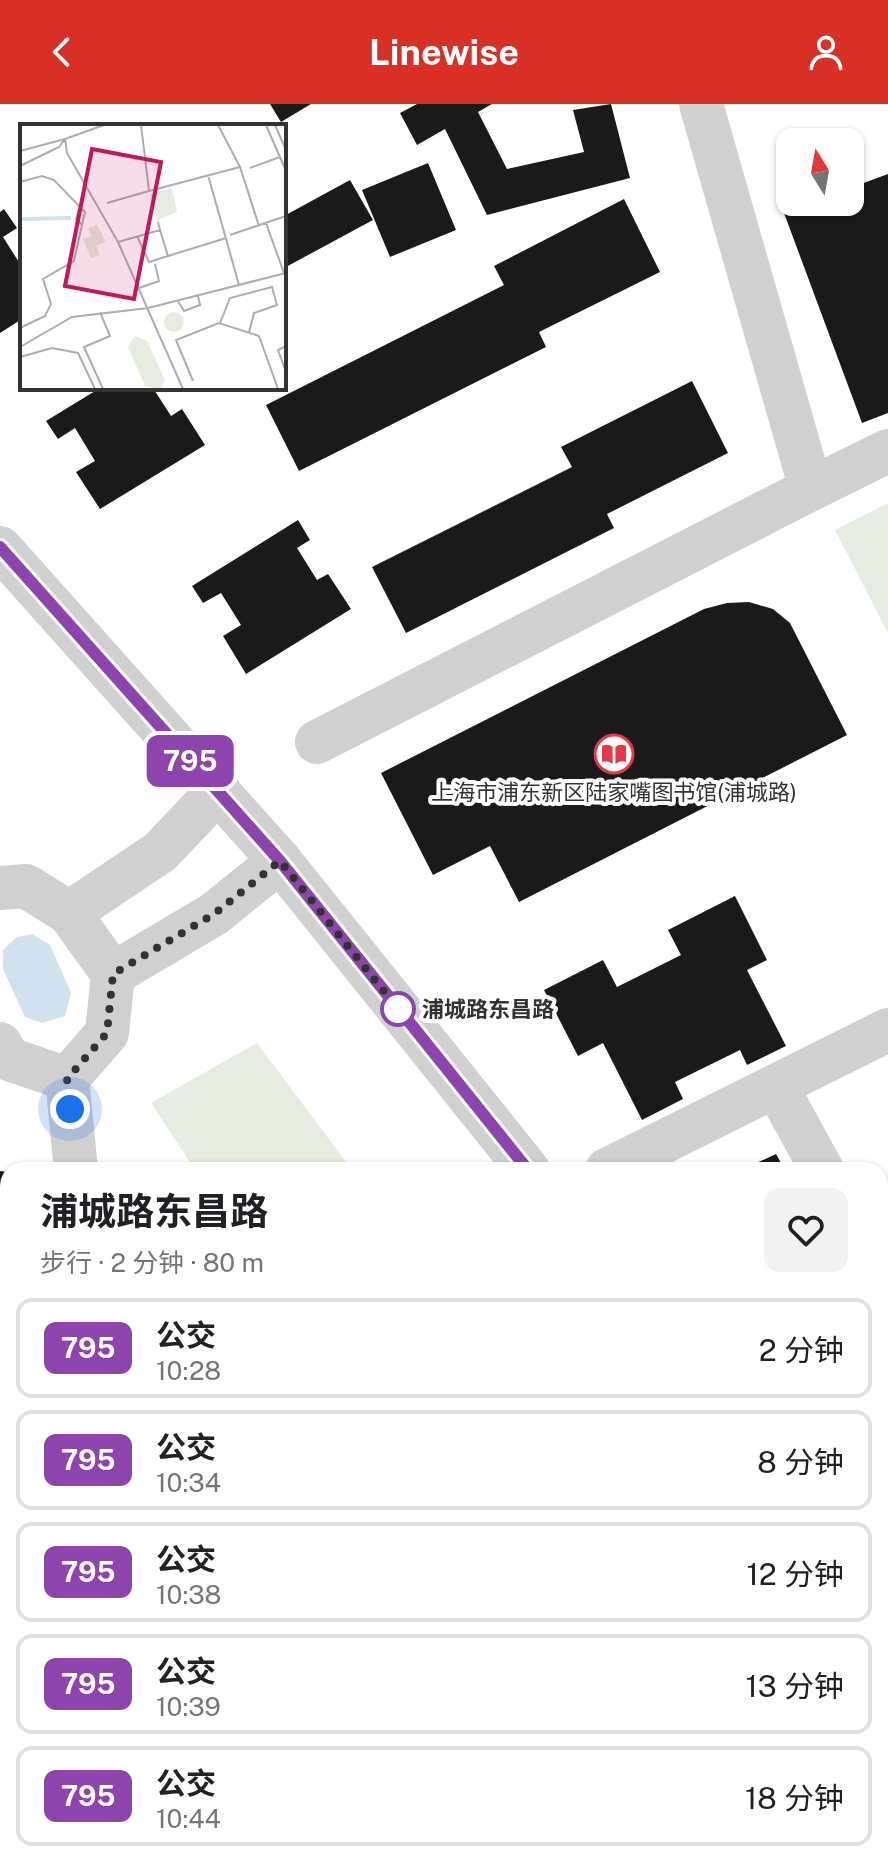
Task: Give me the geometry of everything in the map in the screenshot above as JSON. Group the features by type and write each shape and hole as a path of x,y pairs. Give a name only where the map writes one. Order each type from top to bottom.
{"street":[{"path":"701,104 811,489"},
{"path":"317,742 888,451"},
{"path":"0,548 280,861 522,1162"},
{"path":"69,913 160,852 218,791"},
{"path":"113,974 214,914 280,861"},
{"path":"0,888 26,886 69,913 113,974 107,1033 67,1079 75,1162"},
{"path":"623,1162 888,1030"},
{"path":"0,1044 9,1059 67,1079"},
{"path":"776,1086 818,1162"}],"shaded area":[{"path":"888,503 888,633 835,530"},
{"path":"257,1043 346,1162 190,1162 151,1103"}],"water":[{"path":"32,934 50,945 71,993 65,1016 42,1023 25,1017 3,969 3,950 17,937"}],"building":[{"path":"270,104 311,104 281,122"},
{"path":"417,104 492,104 478,112 507,169 584,152 573,110 611,104 630,178 487,215 445,129 417,145 400,113"},
{"path":"428,163 456,230 390,257 362,190"},
{"path":"888,174 888,413 862,423 785,216 864,216 864,183"},
{"path":"350,180 373,220 286,267 286,215"},
{"path":"624,199 660,272 539,332 546,347 299,471 266,405 504,285 494,266"},
{"path":"4,209 17,228 3,237 20,264 20,320 0,333 0,212"},
{"path":"692,381 728,453 607,514 614,528 406,633 372,567 572,467 561,447"},
{"path":"97,390 154,390 171,416 182,409 205,445 100,509 76,472 95,461 75,428 58,439 46,421"},
{"path":"298,520 310,540 297,548 317,580 328,574 351,609 246,674 223,636 241,625 221,593 203,603 192,586"},
{"name":"上海市浦东新区陆家嘴图书馆(浦城路)","path":"749,602 773,609 790,623 847,735 519,902 490,846 433,875 381,773 704,609"},
{"path":"735,896 767,960 747,970 786,1046 747,1065 740,1050 675,1082 683,1099 642,1120 603,1043 578,1056 544,990 603,960 617,987 681,955 668,930"},
{"path":"776,1154 780,1162 758,1162"}],"bus line":[{"name":"795","path":"0,547 280,861 522,1162"}],"place":[{"name":"上海市浦东新区陆家嘴图书馆(浦城路)","path":"614,754"},
{"name":"浦城路东昌路","path":"398,1009"}],"route":[{"path":"70,1109 67,1079 107,1033 113,974 214,914 280,861 398,1009"}]}
